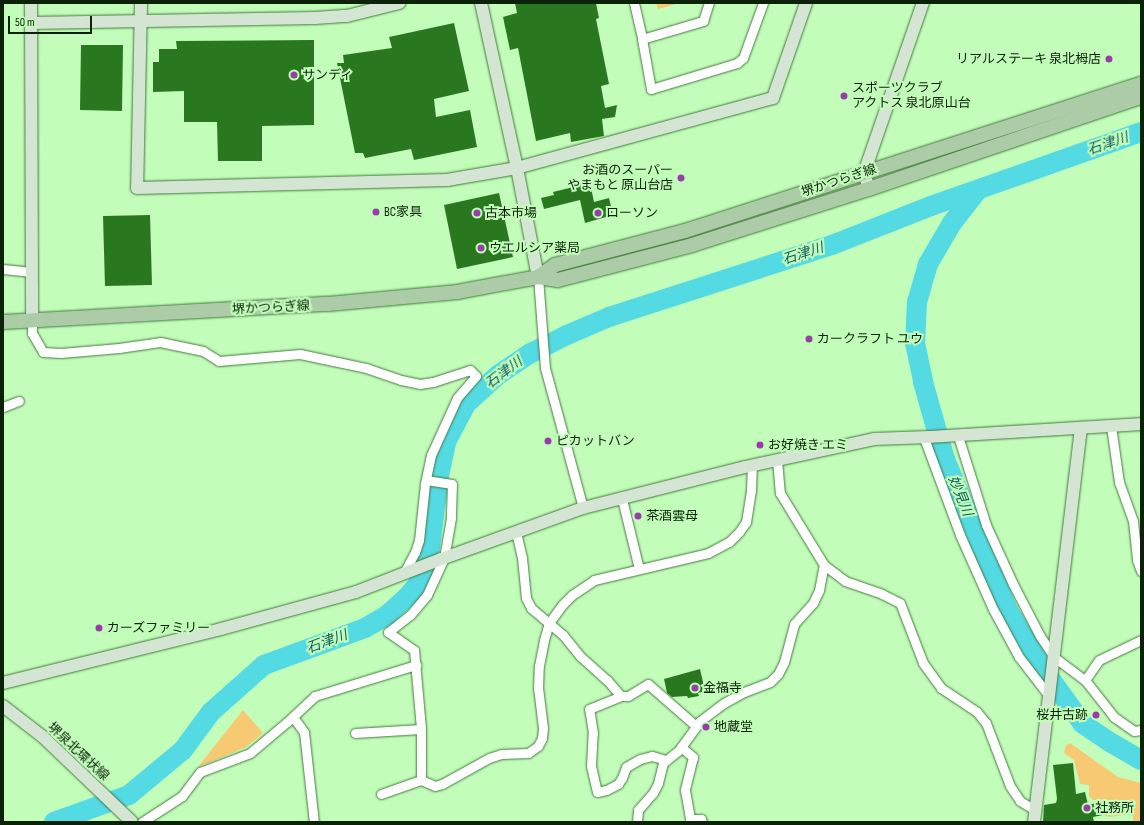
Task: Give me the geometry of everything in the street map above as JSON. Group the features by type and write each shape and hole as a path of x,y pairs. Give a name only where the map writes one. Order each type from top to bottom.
{"main road":[{"name":"堺かつらぎ線","path":"538,277 555,264 685,231 1141,84"},
{"name":"堺かつらぎ線","path":"3,322 32,322 328,304 457,292 538,277 558,280 692,245 869,189 1141,97"}],"street":[{"path":"31,3 32,334 43,352 61,353 119,348 160,342 203,351 219,361 300,354 366,368 401,380 420,384 433,382 470,370 476,376 457,398 431,455 426,480 419,540 405,573"},
{"path":"141,3 137,188 447,180 517,168 773,98 806,3"},
{"path":"31,23 315,18 347,16 399,3"},
{"path":"481,3 517,168 538,277 545,368 583,508"},
{"path":"634,3 651,89 737,63 743,58 763,3"},
{"path":"642,39 703,21 710,3"},
{"path":"869,189 864,173 923,3"},
{"path":"3,269 32,272"},
{"path":"3,407 19,401"},
{"path":"3,683 356,592 583,508 777,460 874,439 927,438 1141,424"},
{"path":"1111,426 1119,482 1133,521 1137,560 1141,571"},
{"path":"1035,816 1081,428"},
{"path":"956,436 986,525 1016,591 1054,659 1085,680 1114,717 1134,731 1141,730"},
{"path":"927,438 960,535 993,609 1019,657 1049,694"},
{"path":"777,460 780,493 824,565 845,581 882,594 900,603 923,664 941,688 977,712 986,723 1010,786 1020,801 1035,816"},
{"path":"381,794 421,780 435,786 442,784 489,758 501,754 528,753 538,746 542,738 543,728 538,689 539,666 549,623 572,594 594,580 708,553 729,542 746,522 751,491 752,466"},
{"path":"421,780 421,729 414,650 388,632 410,614 427,595 443,559 451,518 452,484 426,480"},
{"path":"622,499 639,570"},
{"path":"516,532 522,558 526,598 531,608 563,635 580,656 608,680 621,696"},
{"path":"638,822 638,810 653,793 658,783 663,762 681,747 696,726 724,703 744,692 770,682 778,674 784,662 794,624 813,603 819,590 824,565"},
{"path":"1085,680 1099,660 1141,640"},
{"path":"142,822 182,796 200,772 250,753 293,717 315,696 416,664"},
{"path":"666,760 652,756 640,759 626,767 618,784 606,790 597,792 590,766 593,733 589,709 621,696 628,696 648,684 696,726"},
{"name":"堺泉北環状線","path":"3,706 42,736 132,822"},
{"path":"293,717 304,732 314,822"},
{"path":"355,733 421,729"},
{"path":"681,747 693,757 685,790 690,819 701,819 702,822"}],"shaded area":[{"path":"656,3 680,3 658,9"},
{"path":"243,710 263,733 246,747 198,767"},
{"path":"1070,743 1118,777 1141,783 1141,821 1134,822 1132,814 1110,817 1105,816 1102,800 1093,800 1089,796 1089,785 1080,784 1074,760 1064,753 1066,745"}],"building":[{"path":"515,3 596,3 599,18 596,19 609,84 601,86 605,108 617,105 615,117 602,119 604,136 571,142 570,133 536,141 518,48 510,50 503,17 517,13"},
{"path":"454,23 469,91 434,99 436,117 470,110 477,147 414,160 411,149 365,158 363,153 355,153 337,63 344,63 343,55 392,48 389,37"},
{"path":"314,40 314,125 262,126 262,161 218,161 217,122 184,122 184,91 153,92 153,62 159,62 159,49 177,49 176,41"},
{"path":"81,45 123,45 122,111 80,110"},
{"path":"590,183 594,202 609,198 613,215 585,223 580,200 544,209 541,198 554,195 553,192"},
{"path":"499,193 513,257 457,269 444,205"},
{"path":"150,215 152,285 105,286 103,216"},
{"path":"700,669 705,691 698,693 699,696 688,698 687,696 672,697 667,693 664,679"},
{"path":"1073,763 1076,794 1085,792 1088,805 1101,802 1103,815 1093,817 1094,822 1043,822 1044,805 1056,803 1057,799 1053,765"}],"waterway":[{"name":"石津川","path":"54,822 129,795 183,750 211,712 264,665 365,628 386,616 406,598 419,583 429,555 439,476 446,442 466,404 498,375 531,353 567,335 609,317 832,245 931,206 1141,132"},
{"name":"妙見川","path":"977,191 952,223 928,264 917,302 915,343 923,382 945,459 1008,610 1042,667 1083,724 1108,741 1141,760"}],"place":[{"name":"リアルステーキ 泉北栂店","path":"1109,59"},
{"name":"サンディ","path":"294,75"},
{"name":"スポーツクラブ アクトス 泉北原山台","path":"844,96"},
{"name":"お酒のスーパー やまもと 原山台店","path":"681,178"},
{"name":"BC家具","path":"376,212"},
{"name":"古本市場","path":"477,213"},
{"name":"ローソン","path":"598,213"},
{"name":"ウエルシア薬局","path":"481,248"},
{"name":"カークラフト ユウ","path":"809,339"},
{"name":"ピカットバン","path":"548,441"},
{"name":"お好焼き エミ","path":"760,445"},
{"name":"茶酒雲母","path":"638,516"},
{"name":"カーズファミリー","path":"99,628"},
{"name":"金福寺","path":"695,688"},
{"name":"桜井古跡","path":"1096,715"},
{"name":"地蔵堂","path":"706,727"},
{"name":"社務所","path":"1087,808"}]}
